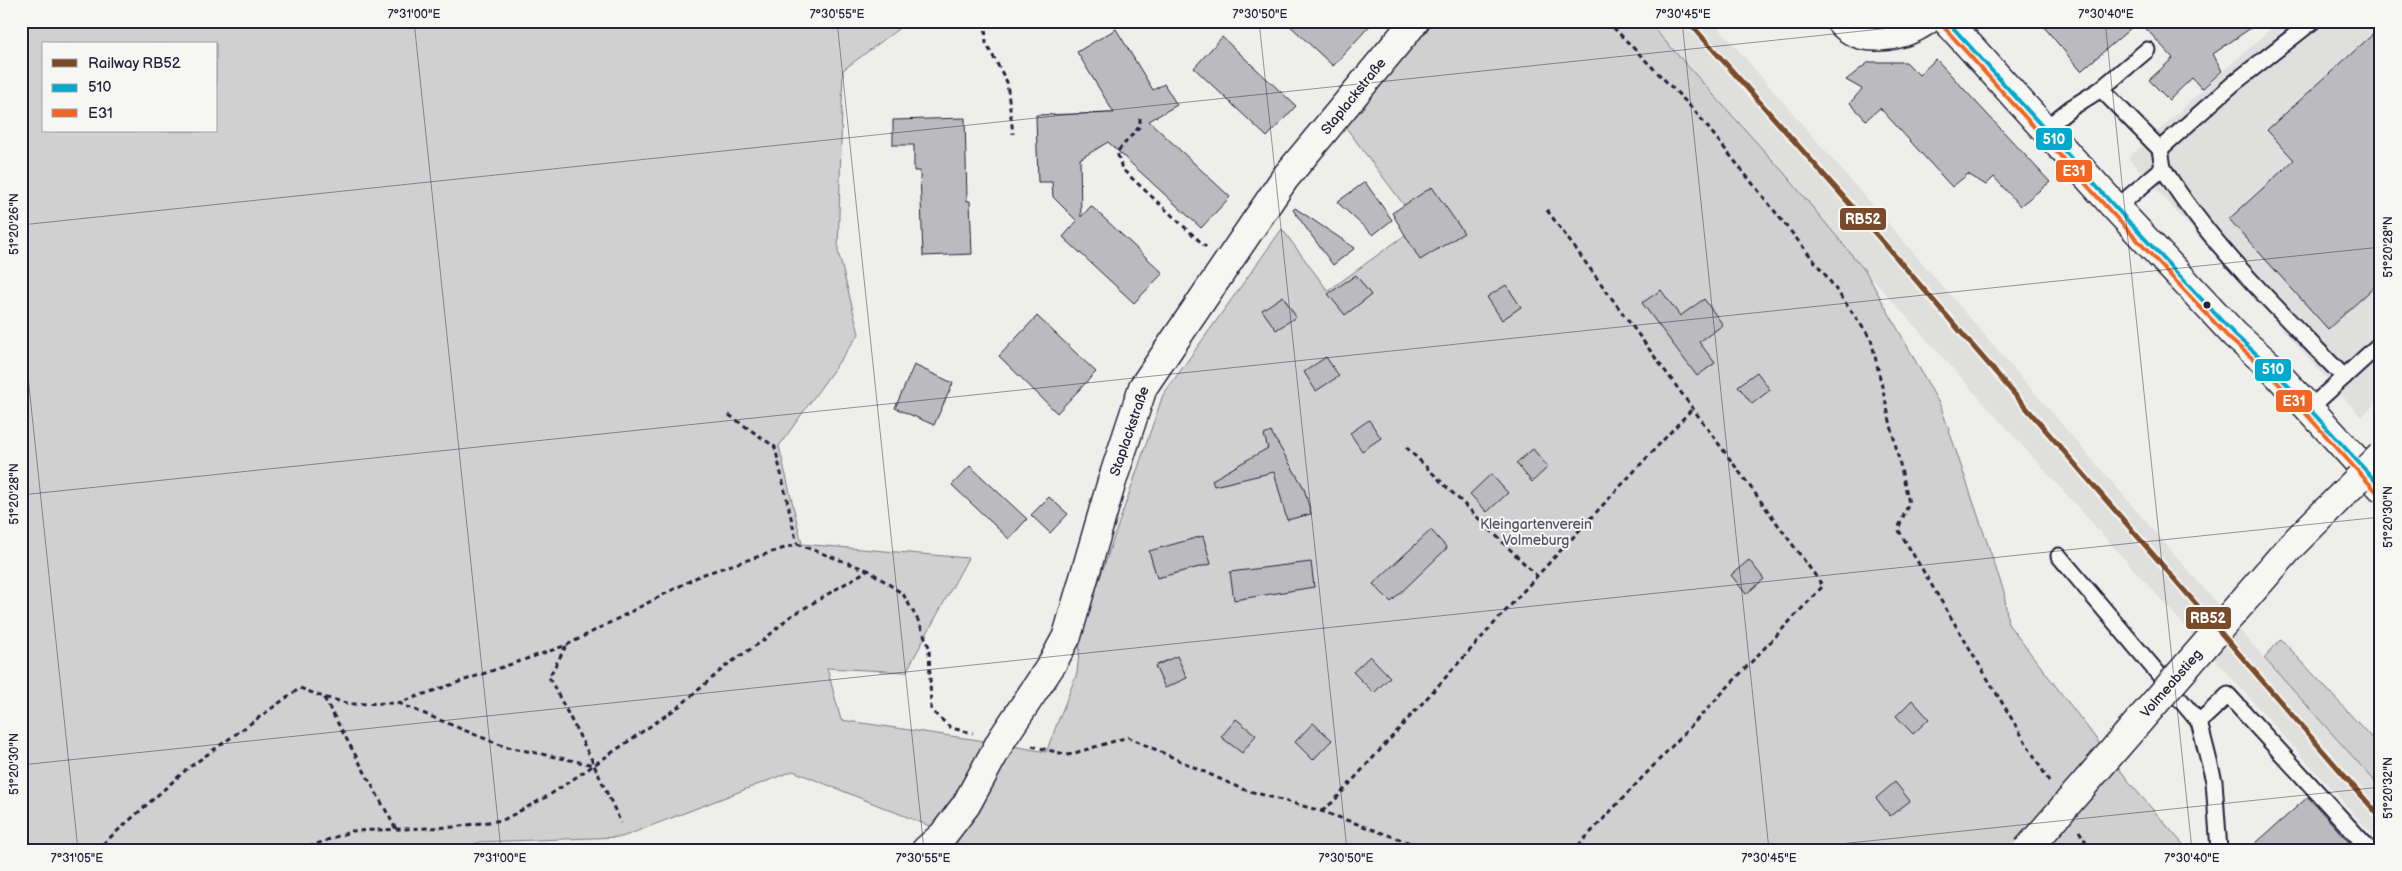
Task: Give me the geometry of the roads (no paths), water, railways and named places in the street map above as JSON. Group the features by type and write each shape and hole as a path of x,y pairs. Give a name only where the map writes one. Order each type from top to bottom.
{"street":[{"name":"Staplackstraße","path":"926,850 943,835 966,805 1002,739 1052,664 1067,636 1106,498 1143,387 1224,265 1287,176 1415,21"},
{"path":"1840,21 1847,29 1862,36 1889,35 1911,31 1926,21"},
{"path":"1947,21 2116,208 2235,335 2270,366 2381,487"},
{"name":"Volmeabstieg","path":"2027,850 2291,546 2381,456"}],"lane":[{"path":"2160,149 2234,83 2313,21"},
{"path":"2045,129 2071,108 2102,89 2147,50"},
{"path":"2102,89 2160,149 2163,168 2182,200 2268,298 2344,376"},
{"path":"2116,208 2163,168"},
{"path":"2309,409 2381,343"},
{"path":"2059,556 2199,722 2214,781 2219,850"},
{"path":"2199,722 2228,695 2370,850"}],"rail line":[{"name":"RB52","path":"1688,21 1863,219 2381,818"}],"park label":[{"name":"Kleingartenverein Volmeburg","path":"1536,532"}]}
